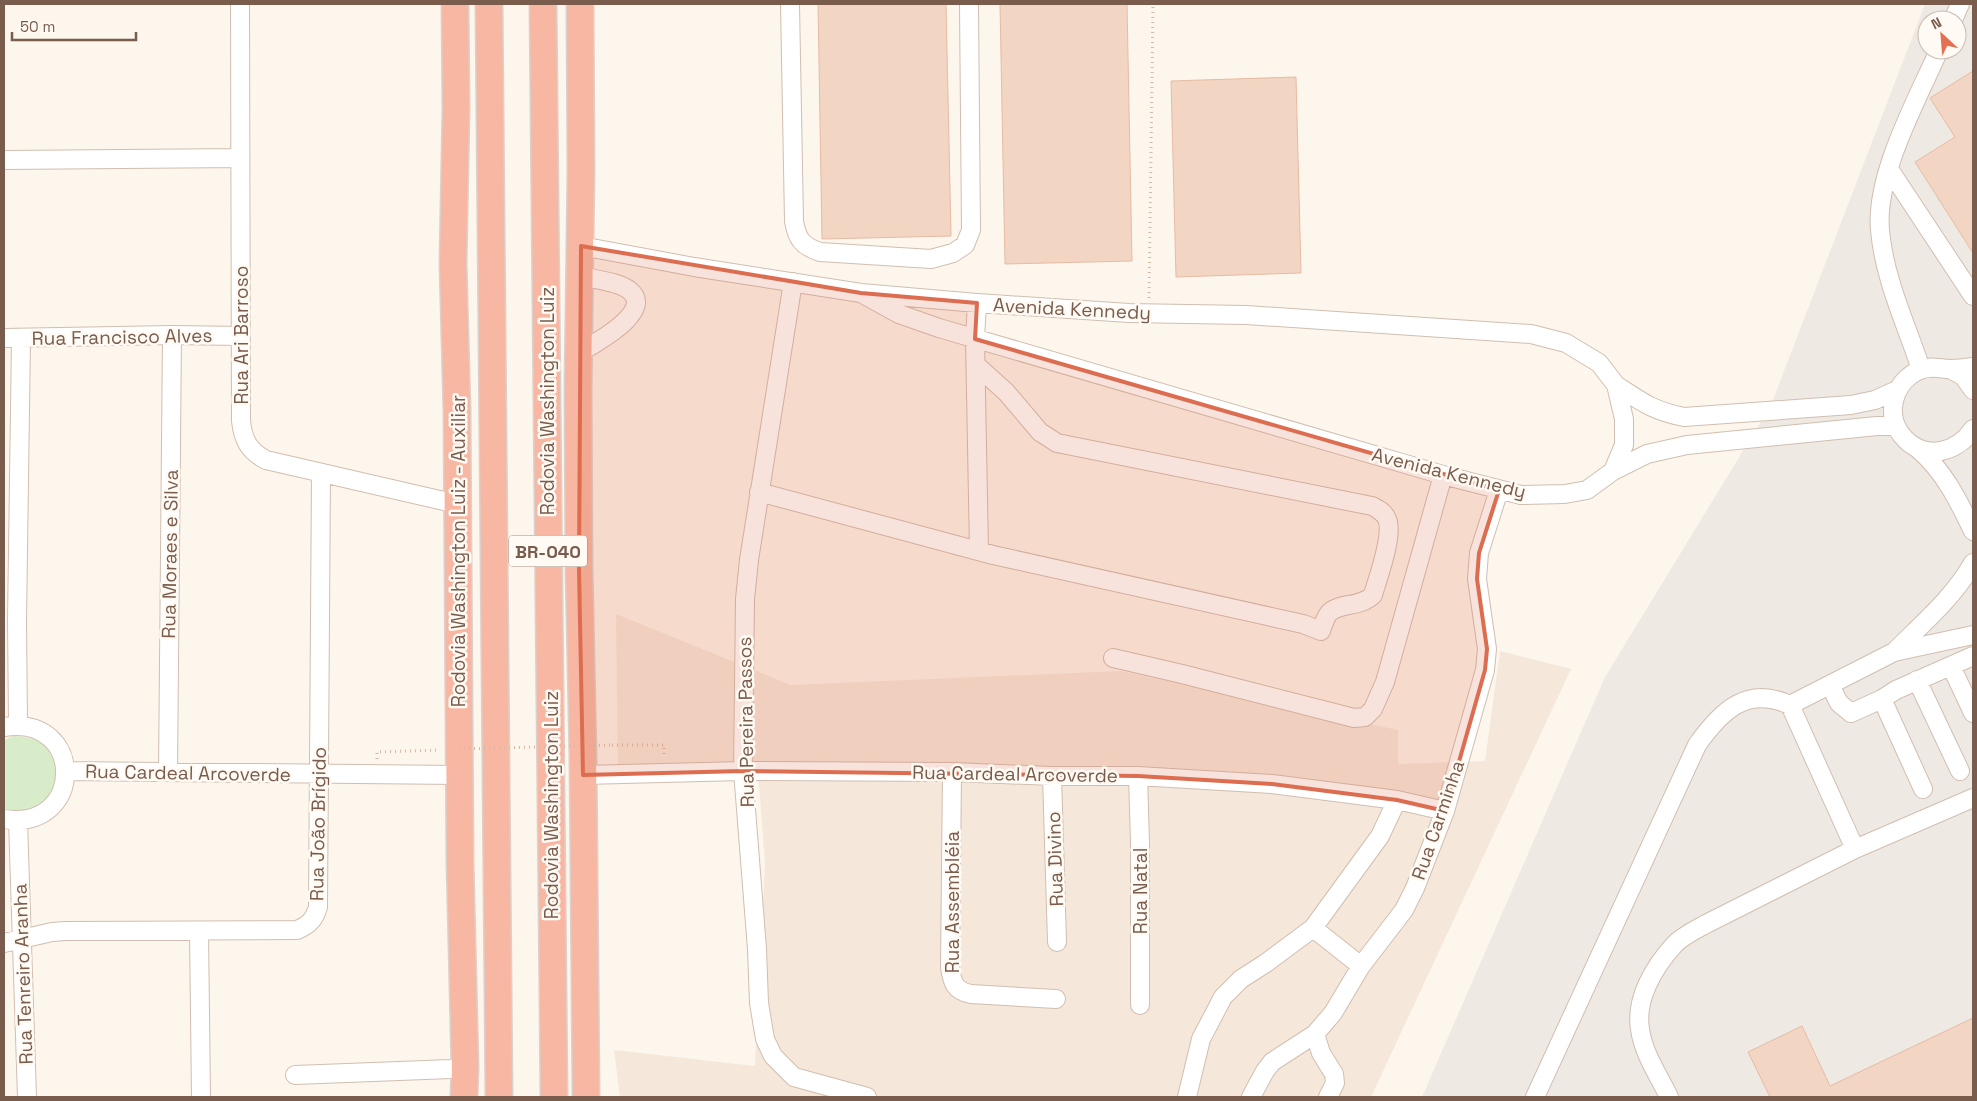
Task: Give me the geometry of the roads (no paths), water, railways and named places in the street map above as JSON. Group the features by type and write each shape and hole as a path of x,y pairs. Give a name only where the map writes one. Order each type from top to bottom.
{"highway":[{"name":"Rodovia Washington Luiz - Auxiliar","path":"455,4 454,263 464,1097"},
{"name":"BR-040","path":"489,4 499,1097"},
{"name":"Rodovia Washington Luiz","path":"543,4 554,1097"},
{"path":"580,4 579,569 586,1097"},
{"path":"552,755 579,569"}],"street":[{"name":"Rua Ari Barroso","path":"240,4 241,421 245,441 251,450 266,460 457,504"},
{"path":"790,4 794,221 796,234 809,249 820,252 931,259 953,253 965,245 971,230 969,4"},
{"path":"1921,369 1884,261 1880,228 1882,192 1889,169 1935,60"},
{"path":"4,160 240,158"},
{"path":"1889,169 1973,296"},
{"name":"Avenida Kennedy","path":"581,246 694,267 862,294 977,304 1246,316 1531,334 1566,343 1599,363 1616,385 1624,418 1624,445 1613,471 1587,490 1565,494 1520,495 976,339 899,314 862,294"},
{"path":"579,353 603,338 631,316 636,302 634,295 621,286 581,276"},
{"name":"Rua Pereira Passos","path":"793,282 748,560 745,599 743,771 757,948 759,1003 765,1039 773,1056 794,1077 825,1092 867,1097"},
{"path":"977,304 979,551"},
{"name":"Rua Francisco Alves","path":"4,338 172,335 241,336"},
{"name":"Rua Moraes e Silva","path":"168,773 172,335"},
{"path":"11,820 33,819 47,812 57,800 64,787 66,771 63,757 56,744 46,734 32,727 11,726 10,617 22,339"},
{"path":"759,492 979,551 1303,624 1320,632 1330,612 1335,609 1360,604 1373,595 1389,533 1387,520 1382,512 1372,506 1057,444 1040,432 1006,392 976,365"},
{"path":"1973,367 1921,369 1907,378 1897,390 1893,402 1896,426 1905,440 1932,460 1942,473 1956,496 1973,531"},
{"path":"1950,369 1963,376 1973,390"},
{"path":"1616,385 1643,403 1662,412 1684,416 1850,404 1875,400 1897,390"},
{"path":"1613,471 1647,454 1687,445 1877,426 1896,426"},
{"path":"1918,449 1931,452 1944,451 1971,440"},
{"name":"Rua João Brígido","path":"4,943 46,933 65,931 297,930 307,926 315,918 318,907 321,473"},
{"path":"1113,658 1354,718 1365,718 1373,709 1385,682 1443,474"},
{"name":"Rua Carminha","path":"1251,1097 1272,1062 1315,1034 1333,1013 1361,966 1404,910 1415,888 1445,811 1484,670 1487,649 1476,579 1479,552 1499,490"},
{"path":"1894,652 1950,596 1965,577 1973,562"},
{"path":"1790,705 1894,652 1973,635"},
{"path":"1830,685 1839,702 1851,713 1917,680 1973,656"},
{"path":"1951,666 1973,713"},
{"path":"1917,680 1960,771"},
{"path":"1535,1097 1697,745 1713,722 1735,705 1758,697 1778,699 1790,705 1855,849"},
{"path":"1882,699 1923,789"},
{"name":"Rua Cardeal Arcoverde","path":"66,771 460,775"},
{"name":"Rua Cardeal Arcoverde","path":"583,775 743,771 952,772 1052,776 1138,776 1272,784 1397,800 1445,811"},
{"name":"Rua Assembléia","path":"952,772 950,967 952,980 956,988 971,994 1056,999"},
{"name":"Rua Divino","path":"1052,776 1057,942"},
{"name":"Rua Natal","path":"1138,776 1140,1006"},
{"path":"1669,1097 1647,1052 1640,1030 1640,1008 1645,989 1656,968 1674,944 1690,932 1855,849 1973,798"},
{"path":"1187,1097 1201,1039 1223,997 1241,978 1266,963 1312,928 1380,836 1397,800"},
{"name":"Rua Tenreiro Aranha","path":"11,820 22,940 27,1097"},
{"path":"1312,928 1361,966"},
{"path":"199,931 201,1097"},
{"path":"1315,1034 1321,1053 1334,1074 1335,1083 1328,1097"},
{"path":"295,1075 465,1067"}]}
